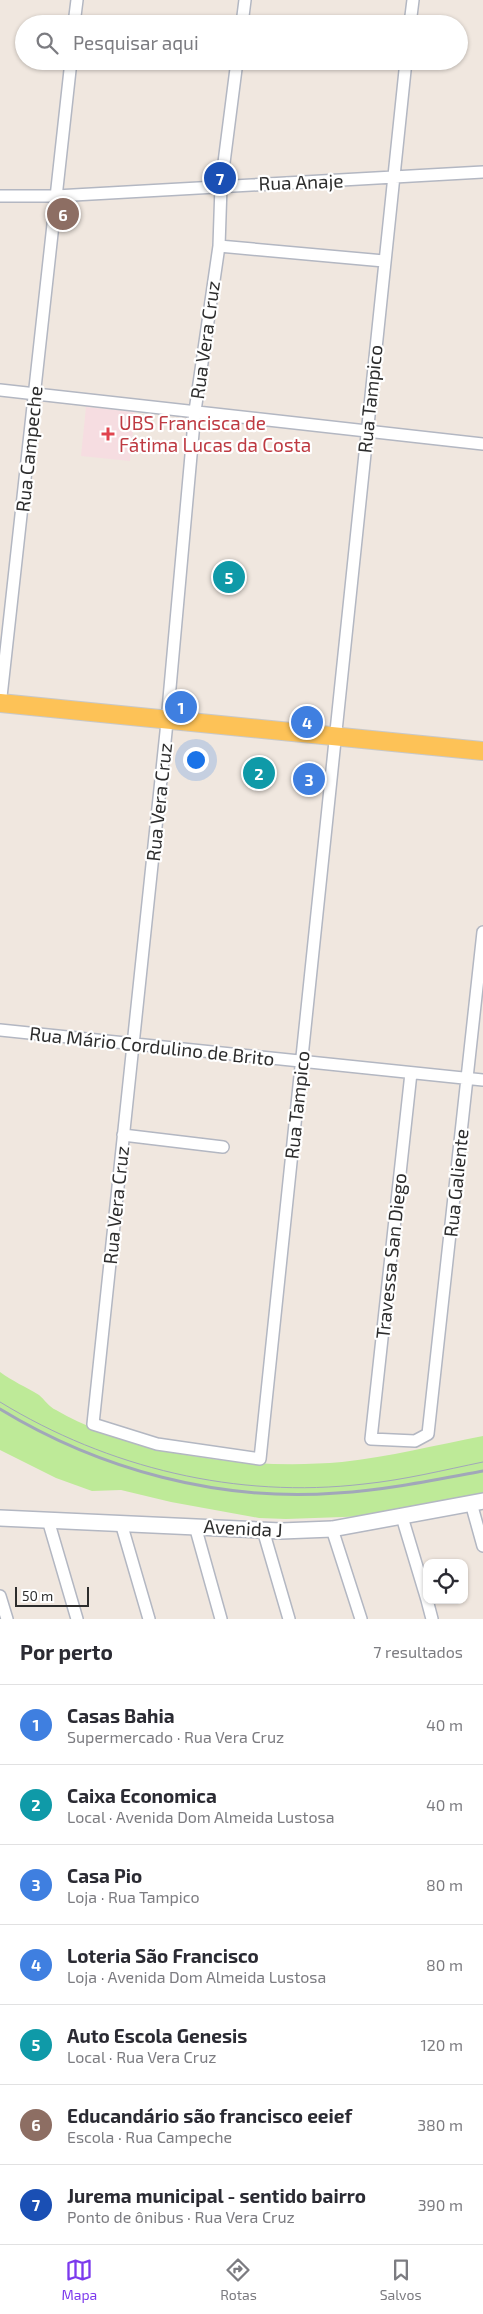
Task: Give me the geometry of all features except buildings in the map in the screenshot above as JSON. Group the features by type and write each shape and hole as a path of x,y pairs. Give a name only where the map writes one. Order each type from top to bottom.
{"main road":[{"path":"0,704 167,720 335,744 483,751"}],"street":[{"path":"75,15 77,0"},
{"path":"243,15 244,0"},
{"path":"411,15 413,0"},
{"name":"Rua Campeche","path":"0,704 69,70"},
{"name":"Rua Vera Cruz","path":"93,1424 167,720 195,411 219,246 221,186 236,70"},
{"name":"Rua Tampico","path":"93,1424 157,1444 260,1459 405,70"},
{"name":"Rua Anaje","path":"0,196 56,196 483,172"},
{"path":"219,246 384,261"},
{"path":"0,390 483,444"},
{"name":"Rua Galiente","path":"428,1434 483,932"},
{"name":"Rua Mário Cordulino de Brito","path":"0,1030 483,1080"},
{"name":"Travessa San Diego","path":"411,1073 371,1439 415,1441 428,1434"},
{"path":"123,1135 223,1147"},
{"path":"477,1502 483,1546"},
{"name":"Avenida J","path":"0,1518 121,1522 263,1530 332,1529 477,1502"},
{"path":"402,1516 423,1587"},
{"path":"48,1520 77,1619"},
{"path":"121,1522 149,1619"},
{"path":"195,1526 221,1619"},
{"path":"332,1529 361,1619"},
{"path":"263,1530 289,1619"},
{"path":"0,1596 7,1619"},
{"path":"428,1604 432,1619"}],"shaded area":[{"name":"UBS Francisca de Fátima Lucas da Costa","path":"86,407 135,412 130,461 81,456"}],"green space":[{"path":"0,1372 39,1395 54,1409 87,1426 157,1449 232,1461 270,1464 342,1462 395,1454 483,1436 483,1495 371,1516 286,1519 259,1518 171,1502 121,1490 92,1491 56,1478 0,1450"}],"tram line":[{"path":"0,1402 41,1425 85,1445 129,1461 221,1482 269,1487 364,1484 483,1462"}],"railway":[{"path":"0,1409 78,1449 120,1465 162,1477 205,1486 249,1492 293,1494 355,1492 483,1471"}],"place":[{"name":"Jurema municipal - sentido bairro","path":"220,178"},
{"name":"Educandário são francisco eeief","path":"63,214"},
{"name":"UBS Francisca de Fátima Lucas da Costa","path":"108,434"},
{"name":"Auto Escola Genesis","path":"229,577"},
{"name":"Casas Bahia","path":"181,707"},
{"name":"Loteria São Francisco","path":"307,722"},
{"name":"Caixa Economica","path":"259,773"},
{"name":"Casa Pio","path":"309,779"}]}
